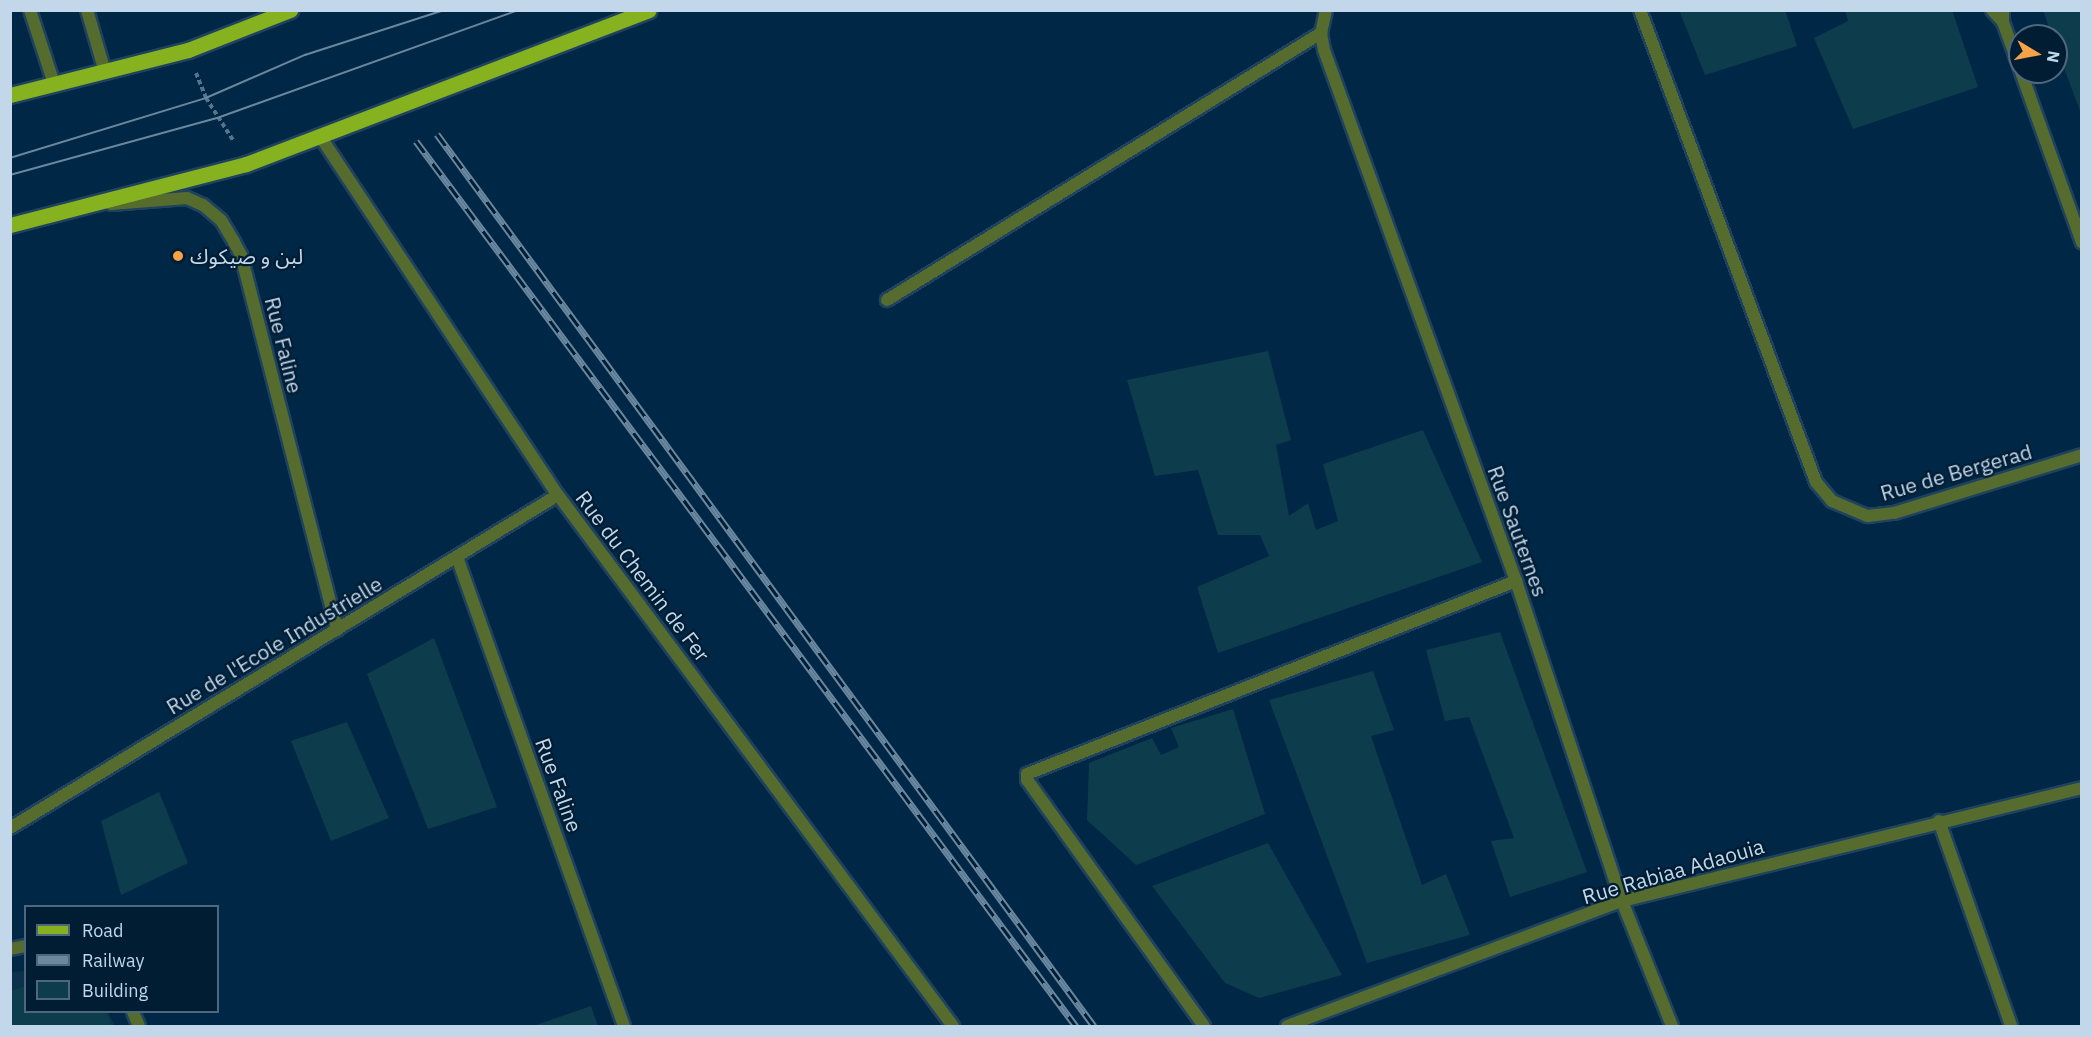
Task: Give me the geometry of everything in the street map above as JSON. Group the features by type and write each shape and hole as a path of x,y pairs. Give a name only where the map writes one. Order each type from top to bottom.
{"main road":[{"path":"10,95 188,50 265,14 290,10"},
{"path":"10,225 246,164 643,11"}],"street":[{"path":"30,10 54,84"},
{"path":"87,10 105,72"},
{"name":"Rue Sauternes","path":"1326,10 1322,33 1324,50 1516,581 1622,901 1672,1026"},
{"name":"Rue de Bergerad","path":"1640,10 1816,482 1832,501 1868,516 1894,513 2082,455"},
{"path":"1992,10 2003,16 2008,31"},
{"path":"886,300 1322,33"},
{"path":"2026,84 2082,242"},
{"name":"Rue du Chemin de Fer","path":"320,136 558,495 953,1026"},
{"name":"Rue Faline","path":"77,206 187,198 203,205 221,220 241,255 337,630"},
{"name":"Rue de l'Ecole Industrielle","path":"10,828 558,495"},
{"name":"Rue Faline","path":"457,557 624,1026"},
{"path":"1204,1026 1027,780 1027,774 1516,581"},
{"name":"Rue Rabiaa Adaouia","path":"1287,1026 1622,901 1939,821 2082,788"},
{"path":"1939,821 2012,1026"}],"path":[{"path":"188,50 206,98 246,164"}],"shaded area":[{"path":"24,971 24,1013 108,1013 115,1026 11,1026 11,972"}],"building":[{"path":"1679,10 1785,10 1797,46 1705,75"},
{"path":"1845,10 1952,10 1978,87 1853,129 1814,38 1848,21"},
{"path":"2043,10 2082,10 2082,116 2068,79 2068,24 2048,24"},
{"path":"1268,351 1291,440 1276,445 1289,516 1308,503 1316,530 1338,521 1323,464 1423,430 1482,562 1218,653 1197,587 1269,556 1260,535 1218,535 1198,470 1155,476 1127,380"},
{"path":"1500,632 1587,872 1510,897 1491,841 1514,838 1469,717 1445,721 1426,650"},
{"path":"434,638 497,807 428,829 367,674"},
{"path":"1373,671 1394,730 1371,736 1422,885 1446,874 1470,935 1367,963 1269,700"},
{"path":"1233,709 1265,814 1136,865 1087,820 1089,763 1152,738 1161,755 1179,747 1171,728"},
{"path":"347,722 389,818 331,841 291,741"},
{"path":"159,792 188,863 121,895 101,821"},
{"path":"1268,843 1342,975 1259,998 1225,983 1152,886"},
{"path":"24,987 24,1013 106,1013 112,1026 10,1026 10,991"},
{"path":"591,1006 598,1026 533,1026"}],"tram line":[{"path":"10,158 206,98 305,55 444,10"},
{"path":"10,175 220,117 519,10"}],"railway":[{"path":"437,134 1094,1026"},
{"path":"416,141 1076,1026"}],"place":[{"name":"لبن و صيكوك","path":"178,256"}]}
